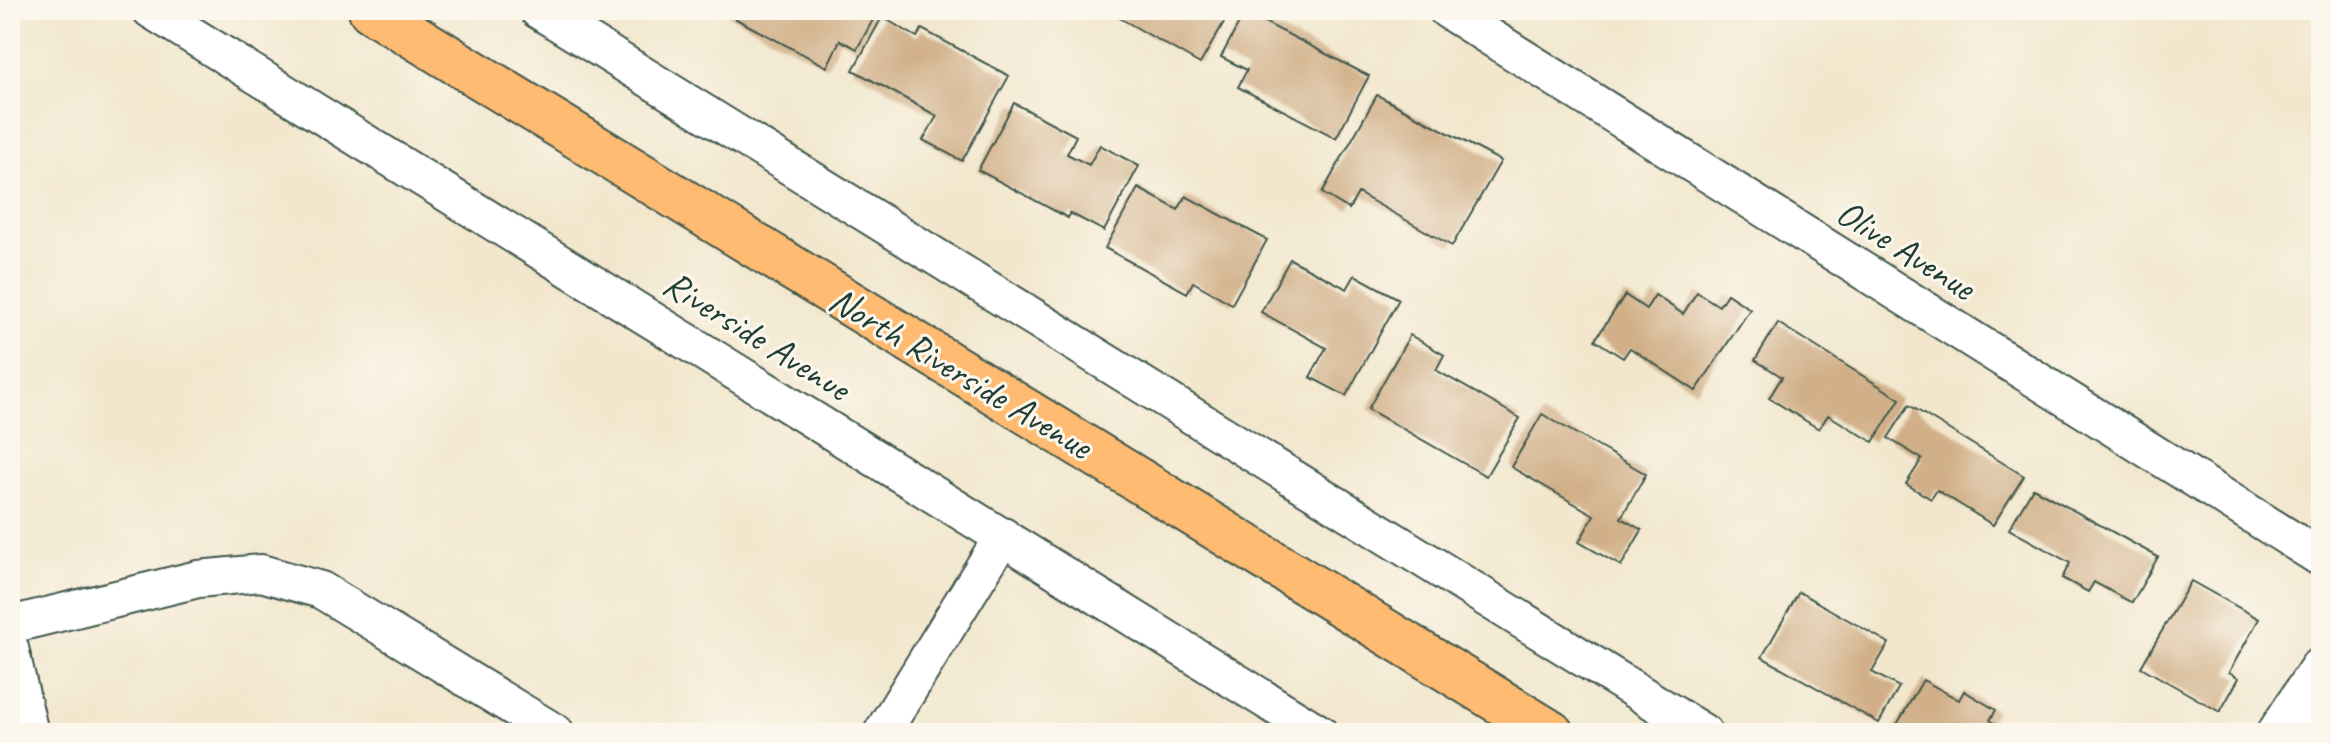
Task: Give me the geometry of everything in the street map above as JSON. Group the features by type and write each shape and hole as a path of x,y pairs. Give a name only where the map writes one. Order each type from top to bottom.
{"main road":[{"name":"North Riverside Avenue","path":"371,10 1551,733"}],"street":[{"name":"Riverside Avenue","path":"151,10 1319,733"},
{"path":"538,10 1704,733"},
{"name":"Olive Avenue","path":"1447,10 2321,558"},
{"path":"882,733 1003,536"},
{"path":"10,625 198,579 261,573 321,590 556,733"},
{"path":"10,648 30,733"},
{"path":"2280,733 2321,670"}],"building":[{"path":"719,10 859,10 874,18 857,49 840,40 827,67"},
{"path":"1122,10 1231,10 1200,64 1118,17"},
{"path":"1245,12 1369,76 1336,138 1238,87 1247,70 1221,57"},
{"path":"882,17 917,37 922,29 1009,76 962,161 923,140 937,116 853,70"},
{"path":"1377,95 1501,161 1452,246 1358,193 1349,209 1322,193"},
{"path":"1014,103 1076,136 1067,154 1089,165 1100,145 1139,166 1104,231 1070,213 1068,218 978,170"},
{"path":"1138,188 1178,210 1186,196 1267,240 1232,304 1193,282 1187,293 1105,248"},
{"path":"1290,259 1347,289 1355,275 1399,299 1346,396 1310,377 1326,348 1261,312"},
{"path":"1697,292 1719,306 1727,294 1750,309 1696,391 1630,348 1623,358 1595,340 1625,295 1646,309 1655,295 1683,314"},
{"path":"1778,323 1900,399 1873,442 1828,415 1819,429 1769,398 1782,377 1755,360"},
{"path":"1410,335 1444,355 1436,370 1520,418 1486,476 1368,409"},
{"path":"1909,405 2024,476 1993,525 1937,490 1931,499 1906,484 1922,459 1888,438"},
{"path":"1542,414 1646,474 1621,518 1642,530 1621,566 1579,542 1594,515 1511,467"},
{"path":"2033,488 2158,557 2132,603 2094,582 2088,592 2062,578 2070,563 2009,529"},
{"path":"2191,581 2259,619 2229,672 2239,678 2220,712 2141,667"},
{"path":"1799,592 1889,643 1872,672 1899,687 1879,723 1762,657"},
{"path":"1923,680 1959,700 1964,691 1996,710 1990,720 2011,733 1892,733"}]}
